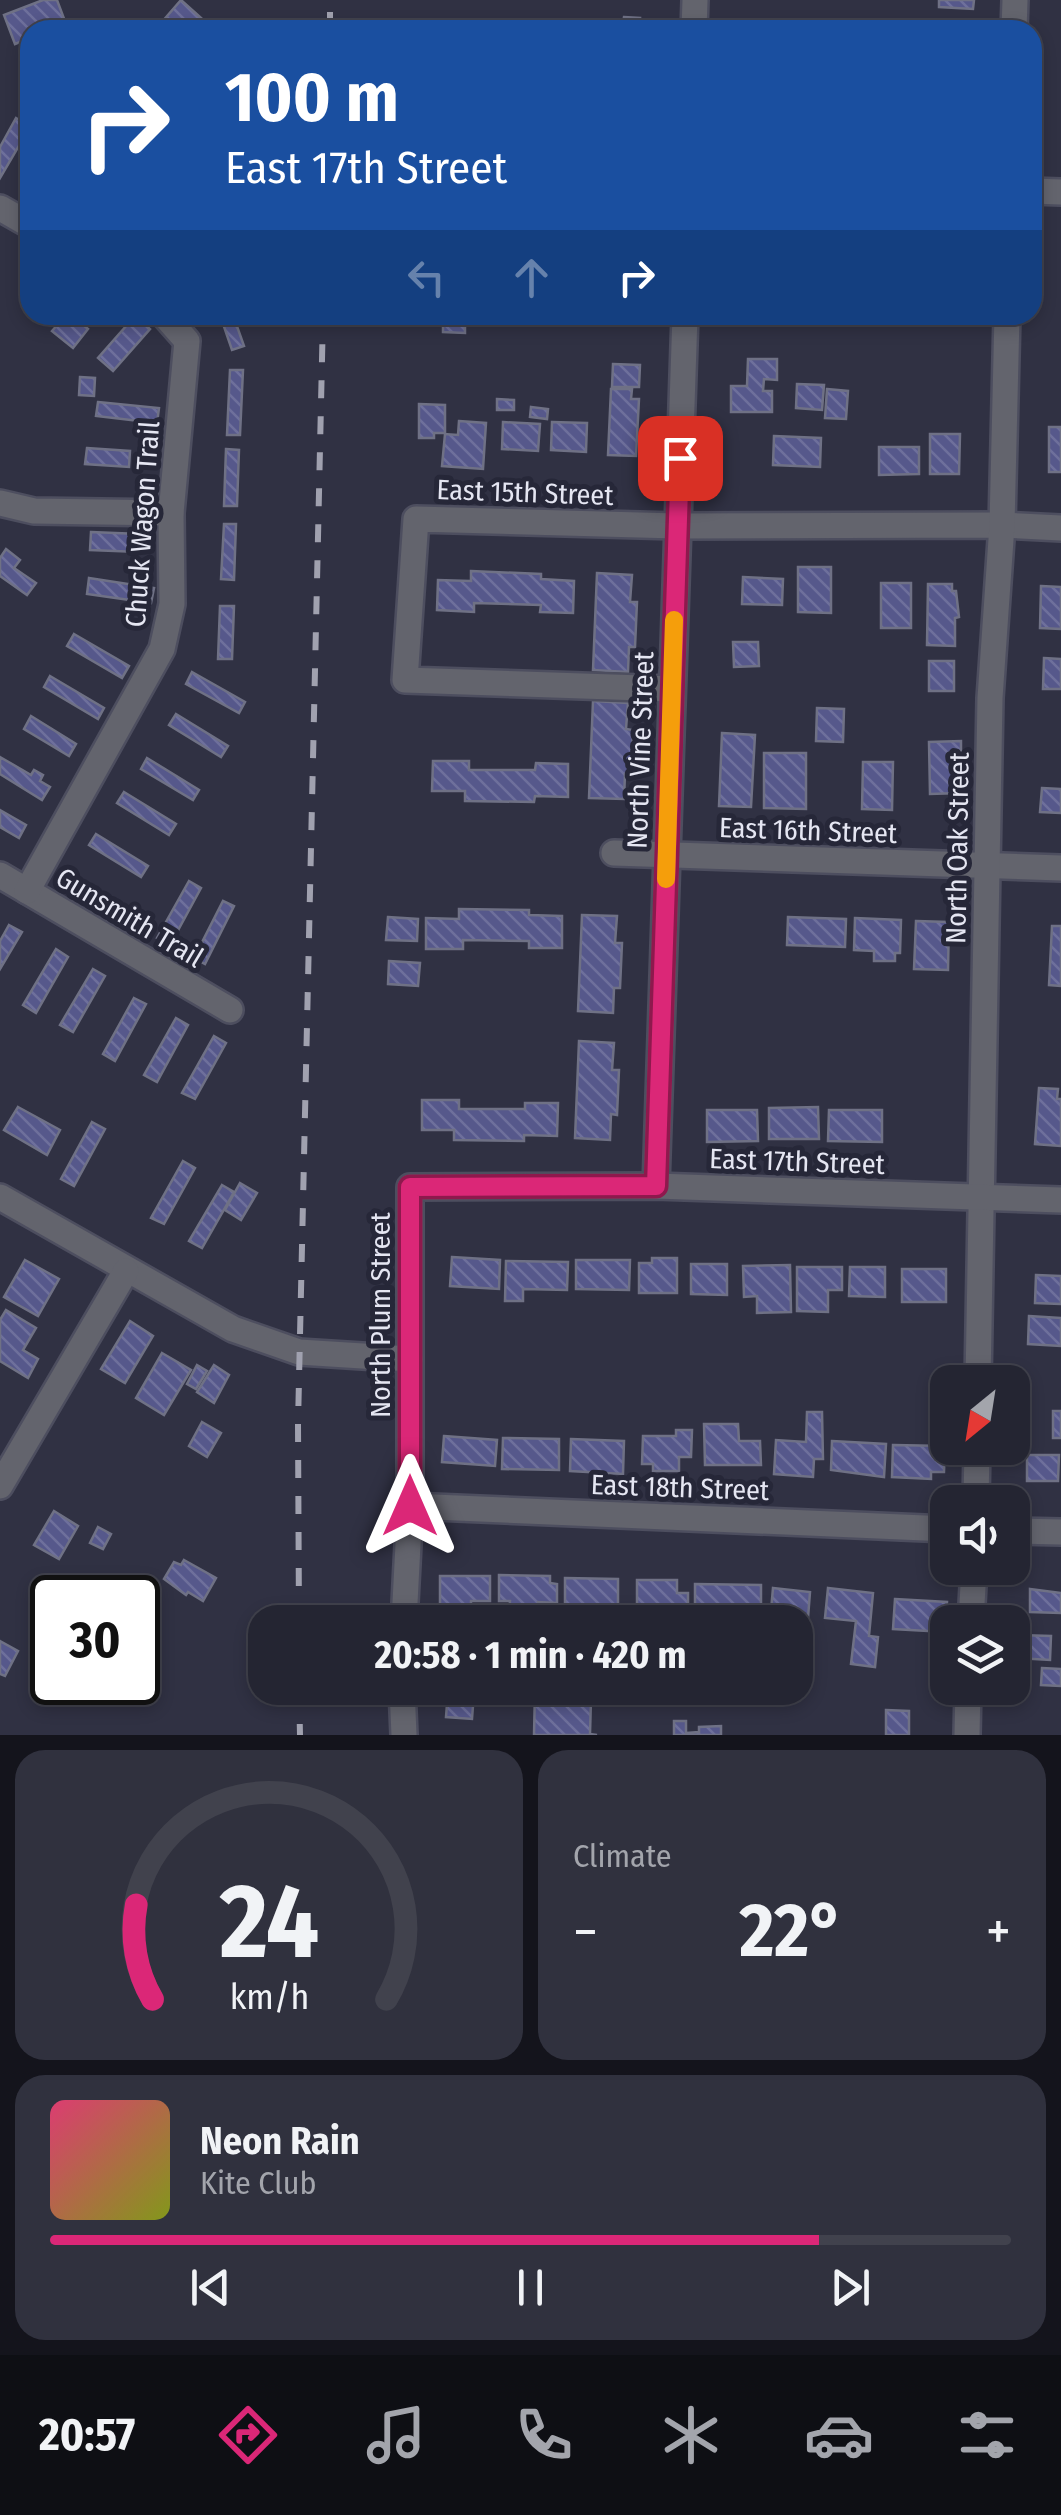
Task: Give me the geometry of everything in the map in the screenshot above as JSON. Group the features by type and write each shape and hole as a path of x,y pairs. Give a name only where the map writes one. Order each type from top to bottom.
{"street":[{"name":"Chuck Wagon Trail","path":"27,891 162,649 172,604 171,514 188,341 173,325"},
{"name":"North Vine Street","path":"656,1186 685,325"},
{"name":"North Oak Street","path":"978,1365 990,698 1002,524 1007,325"},
{"path":"0,503 34,511 171,514"},
{"name":"East 15th Street","path":"672,688 405,680 416,519 678,526 1002,524 1061,528"},
{"name":"East 16th Street","path":"614,852 1061,868"},
{"name":"Gunsmith Trail","path":"0,875 230,1010"},
{"name":"East 17th Street","path":"410,1187 656,1186 1061,1200"},
{"name":"North Plum Street","path":"405,1605 410,1506 410,1187"},
{"path":"0,1197 234,1329 299,1352 410,1358"},
{"path":"0,1486 126,1271"},
{"name":"East 18th Street","path":"410,1506 930,1527"},
{"path":"1030,1531 1061,1532"},
{"path":"403,1705 404,1735"},
{"path":"967,1735 968,1705"}],"building":[{"path":"43,0 57,0 64,20 20,20 20,42 15,44 4,15"},
{"path":"181,0 201,18 199,20 164,20"},
{"path":"939,0 974,0 973,9 939,7"},
{"path":"16,118 20,121 20,144 0,178 0,147"},
{"path":"57,325 83,325 88,329 73,348 52,331"},
{"path":"127,325 145,325 150,329 113,371 98,358"},
{"path":"223,325 237,325 244,346 232,350"},
{"path":"443,325 465,325 465,333 443,332"},
{"path":"748,359 777,359 777,380 764,379 763,391 772,391 772,412 731,412 731,386 747,386"},
{"path":"613,364 640,365 639,387 612,387"},
{"path":"230,370 243,370 240,435 227,435"},
{"path":"80,377 95,378 94,396 79,395"},
{"path":"797,384 824,385 822,410 796,408"},
{"path":"611,389 632,389 631,399 639,399 636,456 608,455"},
{"path":"827,389 848,391 846,419 825,418"},
{"path":"497,399 514,400 514,410 497,410"},
{"path":"98,402 159,408 157,423 96,416"},
{"path":"419,404 445,405 445,433 419,438"},
{"path":"531,407 548,409 547,419 530,417"},
{"path":"459,421 486,423 483,469 442,466 445,434 458,435"},
{"path":"503,422 540,424 538,451 502,449"},
{"path":"552,422 587,423 586,452 551,450"},
{"path":"1049,427 1061,427 1061,472 1049,472"},
{"path":"930,434 960,434 959,474 930,474"},
{"path":"774,436 821,438 820,467 773,465"},
{"path":"879,447 919,447 919,474 879,475"},
{"path":"87,448 130,451 129,467 85,464"},
{"path":"226,449 239,450 237,506 224,506"},
{"path":"224,524 236,524 234,580 221,579"},
{"path":"91,532 139,534 139,552 90,550"},
{"path":"6,549 20,560 14,568 36,583 27,595 0,576 0,558"},
{"path":"798,567 831,567 831,613 798,612"},
{"path":"471,571 541,574 541,579 574,581 573,613 540,612 541,605 474,603 474,612 437,610 438,580 471,581"},
{"path":"597,573 632,575 630,602 637,602 635,647 629,647 628,672 593,670"},
{"path":"743,577 783,579 782,605 742,604"},
{"path":"89,578 154,588 151,603 87,594"},
{"path":"881,583 911,583 911,628 881,628"},
{"path":"928,584 952,584 952,591 956,591 959,617 955,618 955,646 927,645"},
{"path":"1041,586 1061,587 1061,629 1040,628"},
{"path":"220,606 234,606 232,659 218,659"},
{"path":"74,634 129,666 122,678 67,646"},
{"path":"733,642 758,642 759,666 734,667"},
{"path":"1044,658 1061,659 1061,689 1043,689"},
{"path":"929,661 954,661 954,691 929,691"},
{"path":"192,672 245,702 239,713 186,684"},
{"path":"50,676 104,708 98,719 44,687"},
{"path":"593,701 628,703 626,729 633,730 631,775 625,774 624,799 589,798"},
{"path":"817,708 844,709 843,742 816,741"},
{"path":"176,714 228,746 221,757 169,725"},
{"path":"31,716 76,744 69,756 24,729"},
{"path":"722,733 755,735 751,807 719,806"},
{"path":"961,741 961,793 930,794 929,742"},
{"path":"764,753 806,753 806,809 764,808"},
{"path":"0,757 31,775 34,770 43,775 40,781 50,787 42,800 0,774"},
{"path":"147,758 199,790 193,800 141,769"},
{"path":"433,761 469,761 469,770 535,770 536,763 568,764 568,797 535,796 534,802 465,801 465,791 432,791"},
{"path":"863,762 893,762 892,810 862,809"},
{"path":"1042,788 1061,789 1061,813 1040,812"},
{"path":"124,792 176,824 169,835 117,803"},
{"path":"0,810 26,825 19,838 0,827"},
{"path":"96,834 148,866 141,877 89,845"},
{"path":"77,880 129,912 123,923 71,891"},
{"path":"189,881 201,888 170,945 157,938"},
{"path":"223,901 234,906 205,964 194,958"},
{"path":"459,909 529,910 529,915 562,916 562,948 529,948 529,941 463,940 463,949 426,949 426,918 459,919"},
{"path":"582,915 617,916 615,943 622,943 620,988 614,988 613,1013 578,1011"},
{"path":"388,917 418,919 417,941 386,940"},
{"path":"788,917 846,919 845,947 787,945"},
{"path":"855,918 901,920 900,953 895,953 895,961 874,961 874,951 854,950"},
{"path":"916,921 949,922 948,970 914,969"},
{"path":"9,925 22,932 0,969 0,941"},
{"path":"1052,926 1061,926 1061,986 1049,985"},
{"path":"56,949 68,957 36,1013 23,1005"},
{"path":"389,961 420,963 418,986 388,984"},
{"path":"93,969 105,976 73,1032 60,1025"},
{"path":"134,998 146,1004 115,1061 103,1054"},
{"path":"176,1018 188,1025 157,1082 144,1075"},
{"path":"214,1036 226,1043 195,1099 182,1093"},
{"path":"579,1041 614,1043 612,1070 619,1070 617,1115 611,1114 610,1140 575,1138"},
{"path":"1039,1088 1058,1089 1061,1146 1035,1144"},
{"path":"422,1100 459,1100 459,1109 525,1109 525,1103 558,1103 557,1136 524,1135 524,1141 454,1140 454,1130 422,1130"},
{"path":"18,1107 60,1130 47,1155 4,1130"},
{"path":"818,1107 819,1139 769,1139 769,1108"},
{"path":"707,1110 757,1110 758,1141 707,1142"},
{"path":"829,1110 882,1110 882,1142 828,1141"},
{"path":"92,1122 105,1129 74,1186 61,1179"},
{"path":"183,1161 195,1168 164,1224 151,1218"},
{"path":"240,1183 257,1193 241,1220 225,1210"},
{"path":"222,1185 234,1192 202,1248 189,1241"},
{"path":"452,1257 500,1260 499,1289 450,1286"},
{"path":"652,1258 677,1258 677,1293 639,1293 639,1263 652,1263"},
{"path":"25,1260 59,1279 38,1316 4,1297"},
{"path":"576,1260 630,1260 629,1290 576,1289"},
{"path":"506,1261 568,1262 567,1290 523,1289 523,1301 505,1301"},
{"path":"691,1264 727,1264 727,1295 691,1294"},
{"path":"790,1265 791,1312 757,1313 757,1296 744,1297 743,1266"},
{"path":"797,1267 842,1267 842,1290 828,1290 828,1312 797,1311"},
{"path":"850,1267 885,1267 885,1297 849,1296"},
{"path":"902,1269 946,1269 946,1302 902,1302"},
{"path":"1036,1275 1061,1276 1061,1304 1035,1303"},
{"path":"6,1310 36,1328 23,1350 38,1359 28,1378 0,1361 0,1320"},
{"path":"1029,1316 1061,1318 1061,1346 1028,1344"},
{"path":"130,1321 153,1336 125,1383 101,1369"},
{"path":"162,1353 191,1370 164,1415 136,1398"},
{"path":"197,1365 207,1371 196,1389 187,1384"},
{"path":"214,1365 229,1375 214,1403 197,1392"},
{"path":"1053,1411 1061,1411 1061,1438 1053,1438"},
{"path":"807,1412 822,1412 823,1459 814,1459 813,1477 774,1474 776,1440 806,1442"},
{"path":"202,1422 221,1433 207,1457 189,1446"},
{"path":"704,1424 738,1424 739,1441 760,1441 761,1465 705,1465"},
{"path":"676,1430 692,1430 691,1457 679,1457 679,1471 653,1471 653,1464 642,1464 643,1436 676,1436"},
{"path":"444,1436 497,1440 495,1466 442,1462"},
{"path":"503,1438 559,1439 559,1470 502,1469"},
{"path":"571,1439 624,1441 623,1474 570,1471"},
{"path":"832,1441 886,1444 884,1477 831,1470"},
{"path":"893,1445 930,1446 930,1465 944,1465 944,1472 931,1472 931,1479 892,1477"},
{"path":"1030,1455 1059,1455 1058,1481 1027,1481"},
{"path":"54,1511 78,1526 59,1559 34,1545"},
{"path":"98,1527 111,1534 103,1549 90,1543"},
{"path":"184,1560 216,1578 203,1601 188,1592 186,1595 164,1579 174,1562 181,1565"},
{"path":"499,1575 550,1576 550,1583 557,1584 557,1603 510,1605 510,1601 499,1601"},
{"path":"440,1576 490,1576 490,1601 440,1605"},
{"path":"565,1578 618,1579 618,1605 565,1605"},
{"path":"637,1580 677,1580 677,1593 688,1593 688,1605 637,1605"},
{"path":"695,1584 761,1585 761,1605 695,1605"},
{"path":"773,1588 810,1592 809,1605 772,1605"},
{"path":"828,1588 873,1593 869,1636 878,1637 875,1667 851,1664 856,1621 825,1618"},
{"path":"1030,1589 1061,1593 1061,1613 1030,1612"},
{"path":"895,1599 947,1602 930,1605 930,1631 893,1629"},
{"path":"1030,1635 1051,1636 1050,1660 1030,1659"},
{"path":"0,1641 18,1651 5,1676 0,1674"},
{"path":"1042,1668 1061,1669 1061,1686 1041,1685"},
{"path":"447,1705 473,1705 472,1719 446,1717"},
{"path":"535,1705 591,1705 590,1734 597,1735 534,1735"},
{"path":"886,1710 909,1711 909,1735 886,1735"},
{"path":"674,1721 686,1721 686,1733 699,1732 699,1727 721,1726 721,1735 674,1735"}],"railway":[{"path":"330,0 330,20"},
{"path":"299,1605 298,1424 323,325"},
{"path":"299,1705 300,1735"}],"slow traffic":[{"path":"666,879 674,620"}],"route":[{"path":"410,1506 410,1187 656,1186 680,458"}]}
